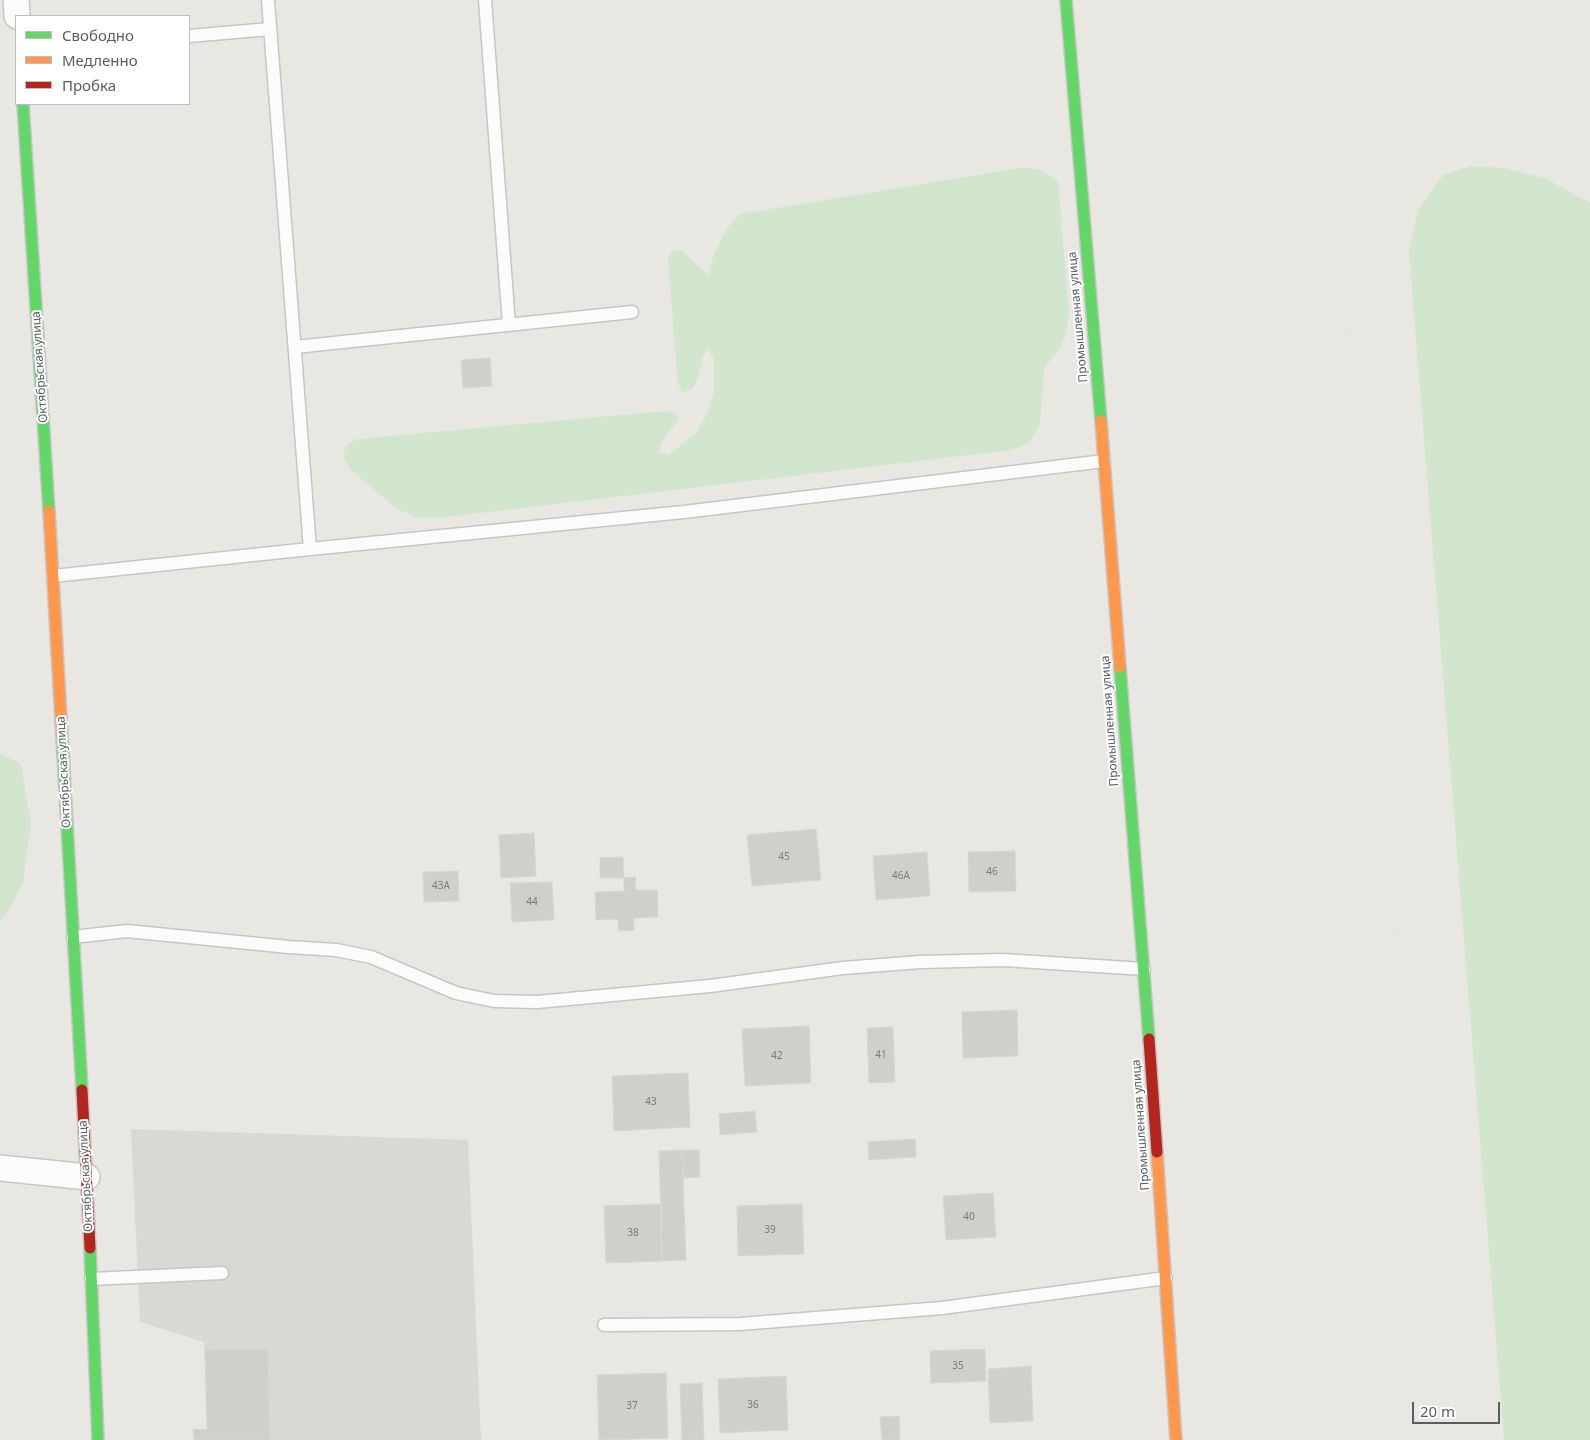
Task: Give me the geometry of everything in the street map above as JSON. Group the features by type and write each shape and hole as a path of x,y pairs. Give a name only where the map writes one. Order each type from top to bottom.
{"street":[{"path":"16,0 18,15"},
{"name":"Промышленная улица","path":"1066,0 1144,969 1176,1440"},
{"name":"Октябрьская улица","path":"23,105 53,576 87,1177 98,1440"},
{"path":"0,1168 87,1177"}],"lane":[{"path":"268,0 310,549"},
{"path":"485,0 509,325"},
{"path":"190,36 270,29"},
{"path":"295,347 632,312"},
{"path":"53,576 684,512 1104,461"},
{"path":"73,938 127,931 336,950 371,957 456,993 494,1001 537,1002 691,988 843,968 920,962 1003,960 1144,969"},
{"path":"91,1279 222,1273"},
{"path":"604,1326 740,1324 942,1308 1166,1278"}],"shaded area":[{"path":"131,1129 468,1140 481,1440 194,1440 193,1429 207,1429 204,1342 140,1322"}],"green space":[{"path":"1471,166 1504,168 1547,179 1590,203 1590,1440 1504,1440 1409,252 1418,210 1443,175"},
{"path":"1024,167 1041,170 1058,181 1069,315 1066,334 1059,350 1044,368 1040,423 1030,442 1012,450 438,518 416,517 397,509 350,469 343,457 346,446 356,439 670,411 679,418 662,442 658,452 668,455 696,433 707,414 714,391 714,359 707,349 702,358 699,375 694,387 683,394 678,384 668,259 673,249 682,251 708,275 714,254 727,228 740,214"},
{"path":"0,753 21,764 31,824 23,883 10,908 0,922"}],"building":[{"path":"490,358 492,386 463,388 461,360"},
{"path":"816,829 821,880 752,886 747,835"},
{"path":"534,833 536,876 501,878 499,835"},
{"path":"1015,851 1016,891 969,892 968,852"},
{"path":"927,852 930,896 876,900 873,856"},
{"path":"623,857 624,878 600,878 600,858"},
{"path":"458,871 459,901 424,902 423,872"},
{"path":"635,877 636,890 657,890 658,917 634,918 634,930 618,931 618,919 596,920 595,892 624,891 624,878"},
{"path":"552,882 554,920 512,922 510,883"},
{"path":"1017,1010 1018,1056 963,1058 962,1012"},
{"path":"809,1026 811,1083 745,1086 742,1029"},
{"path":"893,1027 895,1082 869,1083 867,1028"},
{"path":"688,1073 690,1127 614,1131 612,1076"},
{"path":"755,1111 757,1132 720,1135 719,1114"},
{"path":"915,1139 916,1157 869,1160 868,1142"},
{"path":"682,1150 699,1150 700,1177 683,1178"},
{"path":"682,1150 686,1260 662,1261 659,1151"},
{"path":"993,1193 996,1237 946,1240 943,1196"},
{"path":"661,1204 662,1261 606,1263 604,1206"},
{"path":"802,1204 804,1254 738,1256 737,1206"},
{"path":"268,1349 270,1440 194,1440 193,1429 207,1430 205,1350"},
{"path":"985,1349 986,1381 931,1383 930,1351"},
{"path":"1031,1366 1033,1421 990,1423 988,1369"},
{"path":"666,1373 668,1438 599,1440 597,1375"},
{"path":"786,1376 788,1430 720,1433 718,1379"},
{"path":"702,1383 704,1440 682,1440 680,1384"},
{"path":"899,1416 900,1440 882,1440 880,1417"}],"railway":[{"path":"1321,0 1436,1440"}],"traffic: fast":[{"path":"1066,0 1101,421"},
{"path":"23,105 49,511"},
{"path":"1120,667 1149,1039"},
{"path":"62,736 82,1090"},
{"path":"90,1248 98,1440"}],"traffic: slow":[{"path":"1101,421 1120,667"},
{"path":"49,511 62,736"},
{"path":"1157,1152 1176,1440"}],"traffic: jam":[{"path":"1149,1039 1157,1152"},
{"path":"82,1090 90,1248"}]}
